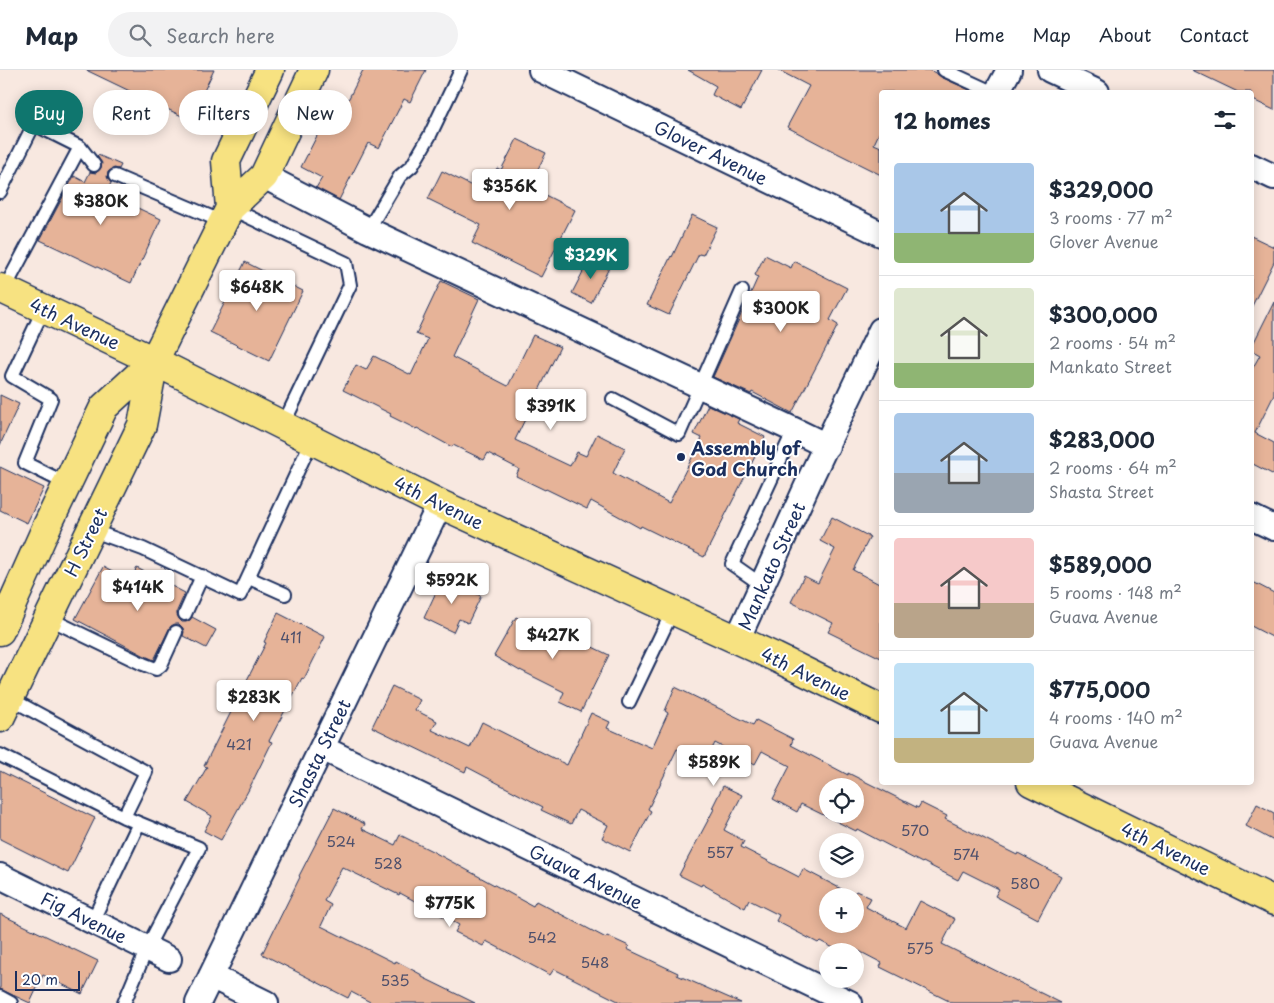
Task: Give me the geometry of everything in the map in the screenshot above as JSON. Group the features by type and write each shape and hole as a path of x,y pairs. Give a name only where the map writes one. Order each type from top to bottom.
{"main road":[{"path":"226,215 226,161 270,70"},
{"path":"284,90 293,70"},
{"name":"H Street","path":"304,90 314,70"},
{"name":"H Street","path":"5,708 142,424 154,361 226,215 264,176 283,135"},
{"name":"4th Avenue","path":"2,288 154,361 440,504 775,657 879,708"},
{"name":"H Street","path":"1,625 104,407 154,361"},
{"name":"4th Avenue","path":"1037,785 1274,901"}],"street":[{"name":"Glover Avenue","path":"540,70 879,233"},
{"path":"998,90 1008,70"},
{"path":"1050,70 1093,90"},
{"path":"1254,167 1274,177"},
{"path":"264,176 368,230 827,446"},
{"name":"Mankato Street","path":"737,640 812,475 879,338"},
{"name":"Shasta Street","path":"198,1003 440,504"},
{"path":"1254,518 1274,528"},
{"name":"Guava Avenue","path":"322,748 850,1003"},
{"name":"Fig Avenue","path":"0,876 169,959"},
{"path":"211,976 266,1003"}],"lane":[{"path":"368,230 400,176 412,166 430,135 461,70"},
{"path":"944,70 988,90"},
{"path":"0,192 34,124 80,147 94,165"},
{"path":"2,288 80,147"},
{"path":"115,176 226,215 346,263 350,285 283,426"},
{"path":"613,399 679,434 742,291"},
{"path":"44,308 12,376 51,399 25,463 67,484"},
{"path":"762,585 732,564 794,430"},
{"path":"91,530 143,549 240,595 312,440"},
{"path":"185,614 202,576"},
{"path":"249,578 284,594"},
{"path":"629,702 673,610"},
{"path":"48,618 156,669 161,665 176,632"},
{"path":"5,708 146,772 124,817"},
{"path":"0,754 124,817 200,848 148,948 124,1003"},
{"path":"92,922 139,823"},
{"path":"0,997 11,1003"}],"building":[{"path":"86,70 214,70 204,90 179,90 179,115 169,110 169,90 128,90"},
{"path":"363,70 426,70 410,102 404,99 379,148 368,143 339,200 316,188 322,178 301,167 317,135 352,135 352,92"},
{"path":"688,70 762,70 741,110 712,95 716,86"},
{"path":"778,70 930,70 970,90 879,90 879,133 874,144 879,146 879,174 787,127 809,86"},
{"path":"1192,70 1274,70 1274,110 1254,100 1254,90 1234,90"},
{"path":"517,139 546,153 529,187 575,210 541,277 472,243 481,225 428,199 442,171 486,193 497,168 501,170"},
{"path":"98,155 121,165 119,169 114,168 108,172 107,177 111,183 106,193 161,219 131,283 40,240 74,176 85,182 90,172 96,173 101,168 102,163"},
{"path":"692,215 717,227 703,255 699,254 669,315 647,305"},
{"path":"1254,237 1274,247 1274,262 1254,302"},
{"path":"765,255 791,268 794,261 847,288 830,320 838,325 792,413 752,392 751,394 713,377 758,277 755,275"},
{"path":"591,256 610,266 591,303 572,293"},
{"path":"245,262 303,291 269,361 210,332"},
{"path":"441,281 479,299 452,357 508,386 533,335 560,347 515,440 570,466 577,452 586,456 597,434 625,448 613,473 669,503 702,438 694,434 708,405 739,419 737,423 765,437 704,557 641,526 640,528 591,501 587,509 545,490 516,476 519,469 488,453 484,460 453,445 452,447 343,390 356,365 366,370 374,356 411,375 428,339 416,334"},
{"path":"1274,302 1274,395 1255,433 1274,443 1274,475 1254,465 1254,366 1260,355 1254,352 1254,342"},
{"path":"0,395 19,404 0,445"},
{"path":"0,467 44,488 27,523 0,510"},
{"path":"832,517 870,537 853,570 879,584 879,657 828,632 833,623 791,602 804,576 818,583 835,549 820,541"},
{"path":"103,567 129,581 137,568 185,593 177,611 179,619 182,622 186,622 192,617 216,630 206,648 183,636 183,628 179,624 175,624 169,629 154,660 75,619"},
{"path":"443,577 481,596 468,623 459,619 453,632 424,618"},
{"path":"1254,583 1274,593 1274,638 1254,628"},
{"path":"278,613 325,637 269,741 272,742 221,840 204,831 212,816 187,802 207,767 204,766 266,643 264,642"},
{"path":"516,617 535,628 539,620 577,642 578,640 609,655 581,712 560,702 564,692 494,656"},
{"path":"392,686 420,700 415,710 437,721 432,730 470,748 482,722 567,765 591,713 610,722 607,728 652,748 668,713 665,711 675,687 753,725 756,720 793,739 791,745 848,775 848,773 858,778 819,778 819,813 801,804 797,812 773,799 790,766 762,751 755,764 715,743 705,763 677,749 648,809 651,811 630,852 602,838 608,825 578,810 571,824 541,810 543,807 467,767 465,772 372,727"},
{"path":"0,771 95,818 68,873 0,839"},
{"path":"864,781 918,808 921,803 947,816 945,819 1017,855 1018,853 1061,876 1038,919 995,896 999,889 963,871 958,880 857,829 856,831 840,823 864,823"},
{"path":"723,786 742,795 724,830 744,841 741,847 799,877 803,869 840,888 819,888 819,933 864,933 864,895 871,898 866,907 906,928 920,901 955,919 942,944 1061,1003 953,1003 880,967 882,963 864,954 864,943 824,943 820,941 818,943 776,921 779,915 749,900 745,908 702,884 701,886 679,875 714,809 712,808"},
{"path":"1257,804 1274,813 1274,841 1246,826"},
{"path":"334,808 365,824 362,829 395,845 400,835 533,906 536,901 606,938 607,936 629,946 627,949 678,973 677,975 741,1003 622,1003 554,969 550,975 486,941 483,946 455,932 459,925 400,893 399,895 342,867 324,901 331,905 321,926 395,963 396,961 422,975 422,977 475,1003 372,1003 351,992 348,998 262,954"},
{"path":"0,914 98,961 82,994 43,975 30,1003 0,989"}],"place":[{"name":"Assembly of God Church","path":"681,457"}]}
